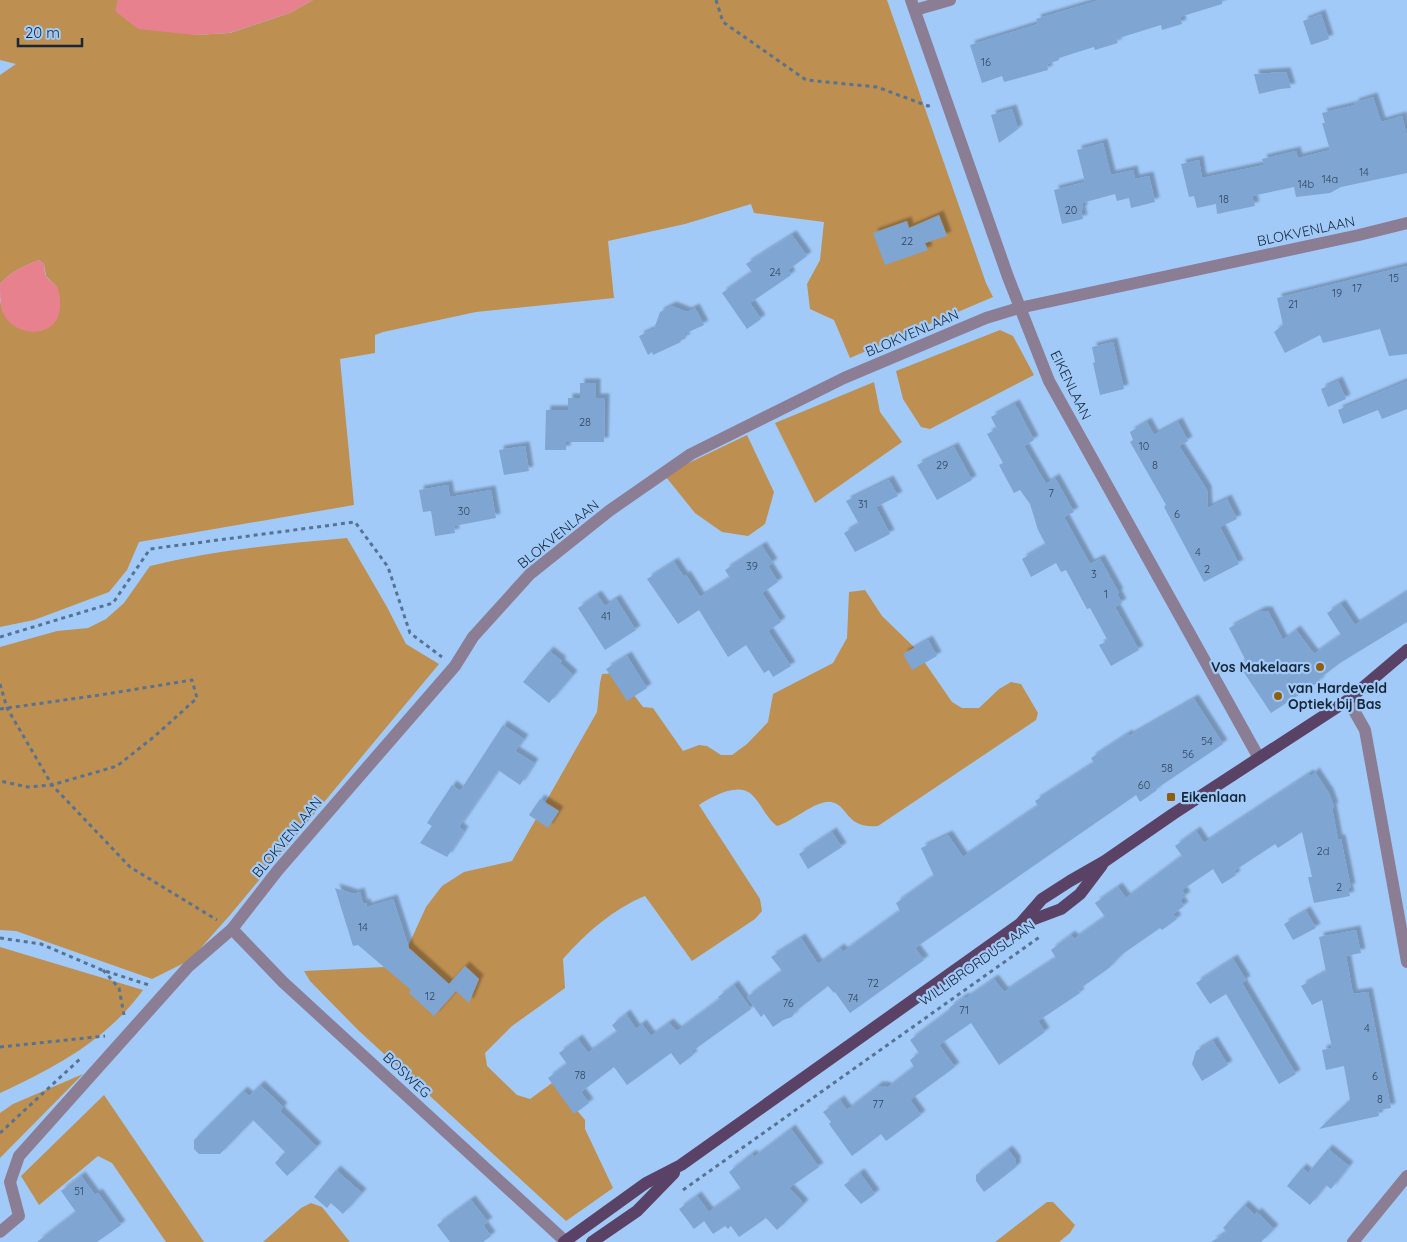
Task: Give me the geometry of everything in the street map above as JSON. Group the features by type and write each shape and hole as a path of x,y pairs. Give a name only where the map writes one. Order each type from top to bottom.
{"main road":[{"name":"WILLIBRORDUSLAAN","path":"565,1242 646,1183 681,1165 1020,924 1042,899 1105,861 1150,829 1348,700 1407,650"},
{"name":"WILLIBRORDUSLAAN","path":"1020,924 1061,909 1080,894 1105,861"},
{"name":"WILLIBRORDUSLAAN","path":"592,1242 637,1211 681,1165"}],"street":[{"path":"913,5 950,0"},
{"name":"EIKENLAAN","path":"913,5 1020,308 1049,381 1258,758"},
{"name":"BLOKVENLAAN","path":"0,1232 19,1216 10,1182 19,1156 188,967 232,929 278,870 455,666 473,637 530,574 609,511 692,454 844,378 986,318 1020,308 1407,223"},
{"path":"1348,700 1365,730 1407,962"},
{"name":"BOSWEG","path":"232,929 284,982 565,1242"},
{"path":"1353,1242 1407,1176"}],"path":[{"path":"716,0 723,22 806,80 877,87 928,106 946,101"},
{"path":"0,637 113,603 150,549 354,522 388,567 410,633 455,666"},
{"path":"0,709 192,680 198,698 117,766 52,785 28,787 0,781"},
{"path":"0,684 7,708 52,785 130,867 232,929"},
{"name":"WILLIBRORDUSLAAN","path":"678,1193 1049,930"},
{"path":"0,938 41,944 102,970 150,986"},
{"path":"102,970 119,988 124,1015"},
{"path":"0,1046 105,1036 98,1042"},
{"path":"0,1133 10,1126 85,1055"}],"shaded area":[{"path":"0,0 118,0 116,11 195,35 230,33 290,13 313,0 887,0 986,283 993,297 850,358 834,320 810,309 807,284 820,260 824,222 754,213 751,204 685,224 608,241 614,298 476,312 383,332 375,335 375,353 340,359 354,505 139,542 127,570 109,592 34,620 0,627 0,301 3,312 57,287 46,276 44,264 39,260 13,272 0,284 0,75 16,64 0,60"},
{"path":"118,0 313,0 290,13 229,33 195,35 138,29 115,11"},
{"path":"39,260 44,264 47,277 58,288 60,300 59,314 54,324 46,329 36,332 26,331 16,327 2,311 0,284 13,272"},
{"path":"1000,330 1013,336 1034,375 930,429 921,427 903,399 896,371"},
{"path":"874,382 880,412 902,442 815,503 775,423"},
{"path":"747,435 774,492 765,524 748,536 722,532 695,513 666,477 676,469"},
{"path":"347,538 406,644 439,664 230,915 190,960 152,979 16,931 0,930 0,647 57,631 88,628 106,619 124,603 150,566 223,552"},
{"path":"865,590 882,616 914,647 952,702 962,708 979,708 999,689 1011,682 1021,684 1038,713 1036,720 878,826 859,824 853,821 837,804 825,802 777,826 750,793 744,790 724,792 699,805 760,899 762,911 755,919 692,961 645,896 633,901 601,923 563,959 565,988 512,1026 485,1053 487,1066 517,1095 530,1099 552,1083 556,1085 585,1120 585,1129 613,1188 566,1221 358,1030 310,981 304,971 384,967 405,953 426,907 442,886 464,872 512,861 597,712 602,674 617,673 643,707 653,708 683,751 699,745 707,746 721,755 732,755 747,744 768,722 773,694 833,663 847,638 849,592"},
{"path":"0,947 143,990 113,1024 78,1051 59,1063 0,1093"},
{"path":"83,1074 0,1158 0,1113 13,1104"},
{"path":"104,1095 204,1242 166,1242 112,1163 98,1156 39,1205 21,1176"},
{"path":"1047,1202 1053,1202 1075,1225 1070,1233 1059,1242 995,1242"},
{"path":"311,1203 322,1207 350,1242 263,1242 301,1208"}],"building":[{"path":"1100,0 1222,0 1222,4 1180,17 1182,24 1162,30 1161,25 1116,39 1118,43 1095,50 1094,47 1059,58 1059,60 1047,64 1048,70 1004,82 1002,76 982,83 970,45 1038,24 1036,19"},
{"path":"1321,14 1329,39 1311,45 1303,21"},
{"path":"1286,72 1291,88 1259,94 1254,74"},
{"path":"1373,97 1381,122 1402,116 1407,137 1407,173 1341,187 1330,193 1296,197 1294,187 1252,196 1255,206 1217,214 1216,204 1197,208 1194,196 1189,197 1181,164 1199,160 1202,178 1264,165 1262,159 1296,151 1298,158 1330,150 1322,123 1325,123 1322,113 1355,105 1354,103"},
{"path":"1012,109 1018,129 999,143 991,115"},
{"path":"1103,143 1111,175 1133,170 1135,179 1149,176 1155,202 1131,208 1129,198 1117,201 1115,194 1082,203 1083,219 1062,224 1054,190 1085,182 1077,150"},
{"path":"939,215 947,236 925,243 928,250 885,265 873,233 907,221 909,228"},
{"path":"792,235 807,256 788,270 791,275 750,303 761,319 747,329 722,293 752,272 746,264"},
{"path":"1407,266 1407,354 1389,356 1380,329 1323,343 1320,335 1285,353 1274,332 1283,325 1277,298"},
{"path":"672,306 687,312 695,308 704,325 684,334 686,338 681,342 653,355 652,352 648,355 639,336 654,329 660,312"},
{"path":"1113,342 1124,389 1100,395 1093,363 1095,362 1092,347"},
{"path":"1338,381 1346,399 1328,407 1321,389"},
{"path":"1407,381 1407,409 1382,419 1378,410 1343,424 1338,410"},
{"path":"580,383 596,383 596,398 605,398 604,442 566,442 566,450 545,450 546,410 568,410 568,398 580,398"},
{"path":"1015,404 1034,440 1024,446 1046,484 1055,478 1074,512 1064,517 1090,564 1100,559 1119,593 1117,594 1122,603 1115,607 1139,650 1111,666 1099,645 1108,641 1090,608 1087,609 1066,570 1061,572 1056,563 1031,577 1022,559 1046,545 1038,530 1030,504 1020,490 1014,493 999,465 1003,463 987,434 997,429 991,417"},
{"path":"1147,422 1154,435 1178,422 1188,441 1179,446 1207,490 1208,508 1227,499 1237,519 1220,527 1239,564 1204,582 1164,507 1166,505 1130,442 1133,440 1130,432"},
{"path":"525,446 529,471 504,475 499,450"},
{"path":"954,447 972,480 937,500 917,465"},
{"path":"889,480 898,496 876,507 890,534 855,552 844,533 859,524 846,501"},
{"path":"448,485 450,497 491,490 496,518 454,526 455,533 435,536 431,511 423,512 419,490"},
{"path":"762,546 773,563 768,566 778,582 762,593 781,622 768,631 791,666 773,677 769,670 764,673 746,645 728,657 699,610 678,624 647,579 674,562 684,577 686,575 700,597 730,578 725,570"},
{"path":"1407,592 1407,622 1340,663 1319,679 1320,681 1271,713 1239,665 1246,661 1229,628 1261,611 1268,611 1283,640 1296,630 1314,654 1341,635 1327,613 1341,604 1355,625"},
{"path":"597,595 605,606 616,599 636,630 605,650 578,608"},
{"path":"928,640 937,656 912,670 903,654"},
{"path":"549,651 562,661 560,663 573,675 549,703 523,682"},
{"path":"627,656 647,688 627,701 606,669"},
{"path":"1194,699 1223,744 1140,802 1136,795 915,948 924,960 850,1013 835,992 828,986 796,1011 792,1017 783,1020 773,1027 764,1014 761,1017 747,997 782,971 771,957 801,938 818,964 840,948 843,952 900,911 896,903 934,876 921,848 948,835 963,857 1038,806 1035,801 1094,763 1091,758 1128,734 1129,736"},
{"path":"503,725 524,739 515,751 534,763 520,785 498,770 459,827 464,831 447,857 420,843 432,826 427,823 452,785 460,791"},
{"path":"1315,772 1329,793 1334,807 1332,808 1338,839 1341,839 1351,888 1348,888 1350,896 1314,903 1308,877 1312,877 1302,832 1278,848 1275,844 1234,871 1236,875 1222,884 1213,869 1182,890 1186,896 1180,900 1184,906 1173,914 1177,919 1162,930 1160,928 1121,955 1109,968 1078,990 1080,993 1038,1021 1045,1032 999,1065 971,1023 939,1045 955,1067 910,1100 921,1115 886,1141 881,1134 852,1156 829,1124 831,1122 823,1112 840,1100 847,1110 878,1086 885,1086 887,1088 914,1067 910,1060 919,1053 910,1040 964,997 965,999 994,979 1004,992 1056,958 1051,950 1071,935 1074,939 1105,917 1095,903 1118,887 1126,898 1182,856 1175,846 1196,831 1204,843 1309,774 1311,776"},
{"path":"540,799 559,811 548,828 529,815"},
{"path":"832,832 842,847 808,869 799,854"},
{"path":"335,888 354,894 360,892 363,904 366,903 367,907 393,899 409,948 449,984 465,966 479,979 469,1003 456,991 434,1016 409,993 411,990 358,945 353,946"},
{"path":"1306,911 1316,928 1293,940 1284,924"},
{"path":"1356,930 1361,953 1346,956 1353,994 1368,992 1391,1108 1378,1110 1379,1116 1319,1129 1350,1100 1344,1066 1326,1070 1322,1050 1332,1048 1322,1000 1312,1005 1301,986 1326,972 1319,937"},
{"path":"1233,959 1246,980 1242,983 1296,1074 1279,1084 1226,994 1210,1004 1196,983"},
{"path":"734,985 751,1009 691,1052 693,1055 680,1065 671,1053 627,1085 614,1067 581,1092 589,1103 574,1114 548,1078 567,1064 559,1053 578,1039 588,1053 617,1032 612,1025 626,1014 636,1029 642,1024 651,1036 669,1023 677,1031 720,999 718,997"},
{"path":"1213,1041 1228,1065 1202,1081 1192,1064 1196,1051"},
{"path":"260,1085 283,1107 280,1111 317,1147 287,1176 275,1163 285,1152 253,1120 220,1154 199,1154 194,1149 194,1140 243,1091 249,1096"},
{"path":"791,1129 819,1167 789,1188 804,1204 777,1230 766,1218 739,1237 731,1226 728,1229 725,1226 713,1234 704,1221 694,1229 679,1209 697,1196 709,1212 741,1189 729,1172 752,1154 754,1157"},
{"path":"1328,1149 1349,1166 1331,1189 1326,1185 1310,1205 1287,1186 1302,1168 1308,1173"},
{"path":"1008,1150 1016,1160 1016,1167 984,1192 976,1181 976,1175"},
{"path":"336,1170 362,1193 343,1214 331,1203 327,1208 314,1197"},
{"path":"860,1173 875,1194 861,1204 844,1185"},
{"path":"81,1176 95,1195 98,1193 121,1225 97,1242 37,1242 76,1212 61,1191"},
{"path":"471,1200 488,1222 483,1225 491,1236 483,1242 450,1242 437,1225"},
{"path":"1244,1205 1255,1215 1257,1212 1274,1229 1261,1242 1211,1242 1227,1232 1223,1228"}],"place":[{"name":"Vos Makelaars","path":"1320,667"},
{"name":"van Hardeveld Optiek bij Bas","path":"1278,696"},
{"name":"Eikenlaan","path":"1171,797"}]}
